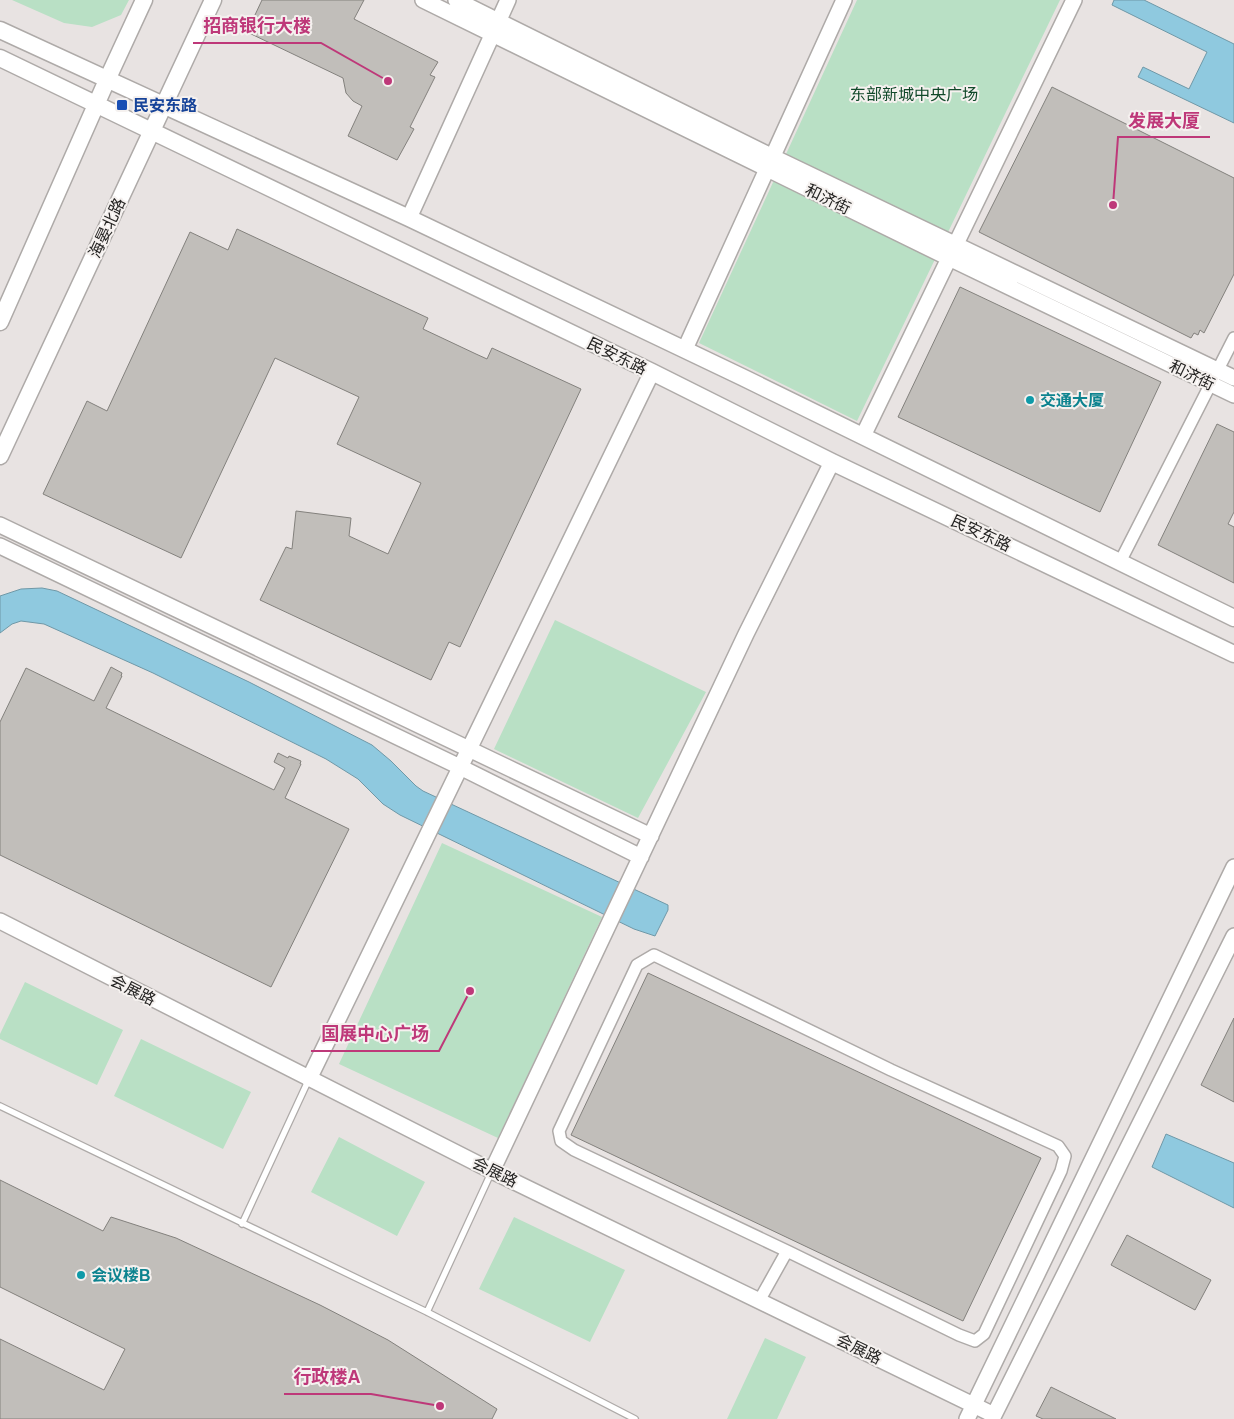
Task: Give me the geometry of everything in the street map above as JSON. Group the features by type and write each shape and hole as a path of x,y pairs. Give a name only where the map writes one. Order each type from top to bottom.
{"main road":[{"path":"0,322 144,0"},
{"name":"海晏北路","path":"0,456 213,0"},
{"path":"0,30 409,218 742,376 1234,618"},
{"name":"民安东路","path":"0,58 652,372 832,462 1234,654"}],"street":[{"name":"和济街","path":"423,0 491,35 771,163 956,244 1234,378"},
{"name":"和济街","path":"456,0 771,163 948,258 1234,395"},
{"path":"409,218 508,0"},
{"path":"685,349 844,0"},
{"path":"863,436 1074,0"},
{"path":"1120,562 1234,338"},
{"path":"309,1079 652,372"},
{"path":"492,1171 746,634 832,462"},
{"path":"0,525 651,836"},
{"path":"0,546 641,856"},
{"path":"967,1419 1234,867"},
{"name":"会展路","path":"0,921 492,1171 974,1405 993,1417"},
{"path":"993,1417 1234,936"},
{"path":"654,955 891,1070 1058,1146 1066,1156 1061,1171 984,1334 975,1341 787,1251 574,1150 561,1141 559,1131 637,965 654,955"},
{"path":"759,1301 787,1251"}],"lane":[{"path":"242,1224 309,1079"},
{"path":"0,1106 427,1312 636,1419"},
{"path":"427,1312 492,1171"}],"green space":[{"path":"12,0 129,0 121,15 92,27 64,23"},
{"name":"东部新城中央广场","path":"857,0 1060,0 857,421 699,343"},
{"path":"555,620 706,692 638,818 494,749"},
{"path":"442,843 602,917 498,1138 339,1064"},
{"path":"25,982 123,1030 97,1085 0,1039 0,1034"},
{"path":"141,1039 251,1092 223,1149 114,1096"},
{"path":"339,1137 425,1182 397,1236 311,1192"},
{"path":"514,1217 625,1270 590,1342 479,1289"},
{"path":"765,1338 806,1357 777,1419 727,1419"}],"water":[{"path":"1114,0 1144,0 1234,44 1234,123 1138,77 1143,67 1189,89 1207,52 1112,5"},
{"path":"42,588 57,591 249,682 372,745 423,791 668,905 668,910 655,936 634,929 400,815 383,804 358,779 326,759 153,673 44,624 21,621 12,624 0,633 0,596 21,589"},
{"path":"1166,1134 1234,1163 1234,1208 1152,1167"}],"building":[{"path":"262,0 364,0 354,19 438,62 430,75 435,77 410,127 414,129 397,160 348,136 362,106 353,101 346,93 343,78 247,32"},
{"path":"1052,87 1234,178 1234,274 1204,333 1200,330 1198,335 1194,333 1191,338 979,232"},
{"path":"237,229 428,318 423,329 476,354 487,359 492,348 581,389 460,647 449,642 431,680 260,600 286,547 292,549 296,511 351,518 349,536 388,554 421,483 337,444 359,397 275,358 181,558 43,494 87,401 107,411 190,232 228,250"},
{"name":"交通大厦","path":"960,287 1161,382 1100,512 898,417"},
{"path":"1217,424 1234,432 1234,512 1228,524 1234,527 1234,583 1158,545"},
{"path":"111,667 122,673 122,676 106,708 274,790 285,768 274,762 278,753 301,761 285,798 349,829 271,987 0,855 0,722 26,668 94,701"},
{"path":"648,973 1041,1158 963,1321 571,1135"},
{"path":"1234,1018 1234,1102 1201,1085"},
{"path":"0,1180 103,1231 111,1217 176,1238 320,1305 388,1340 497,1409 492,1419 0,1419 0,1339 104,1390 125,1349 0,1287"},
{"path":"1127,1235 1211,1280 1195,1310 1111,1265"},
{"path":"1051,1387 1116,1419 1043,1419 1036,1416"}],"place":[{"name":"招商银行大楼","path":"388,81"},
{"name":"民安东路","path":"122,105"},
{"name":"发展大厦","path":"1113,205"},
{"name":"交通大厦","path":"1030,400"},
{"name":"国展中心广场","path":"470,991"},
{"name":"会议楼B","path":"81,1275"},
{"name":"行政楼A","path":"440,1406"}]}
